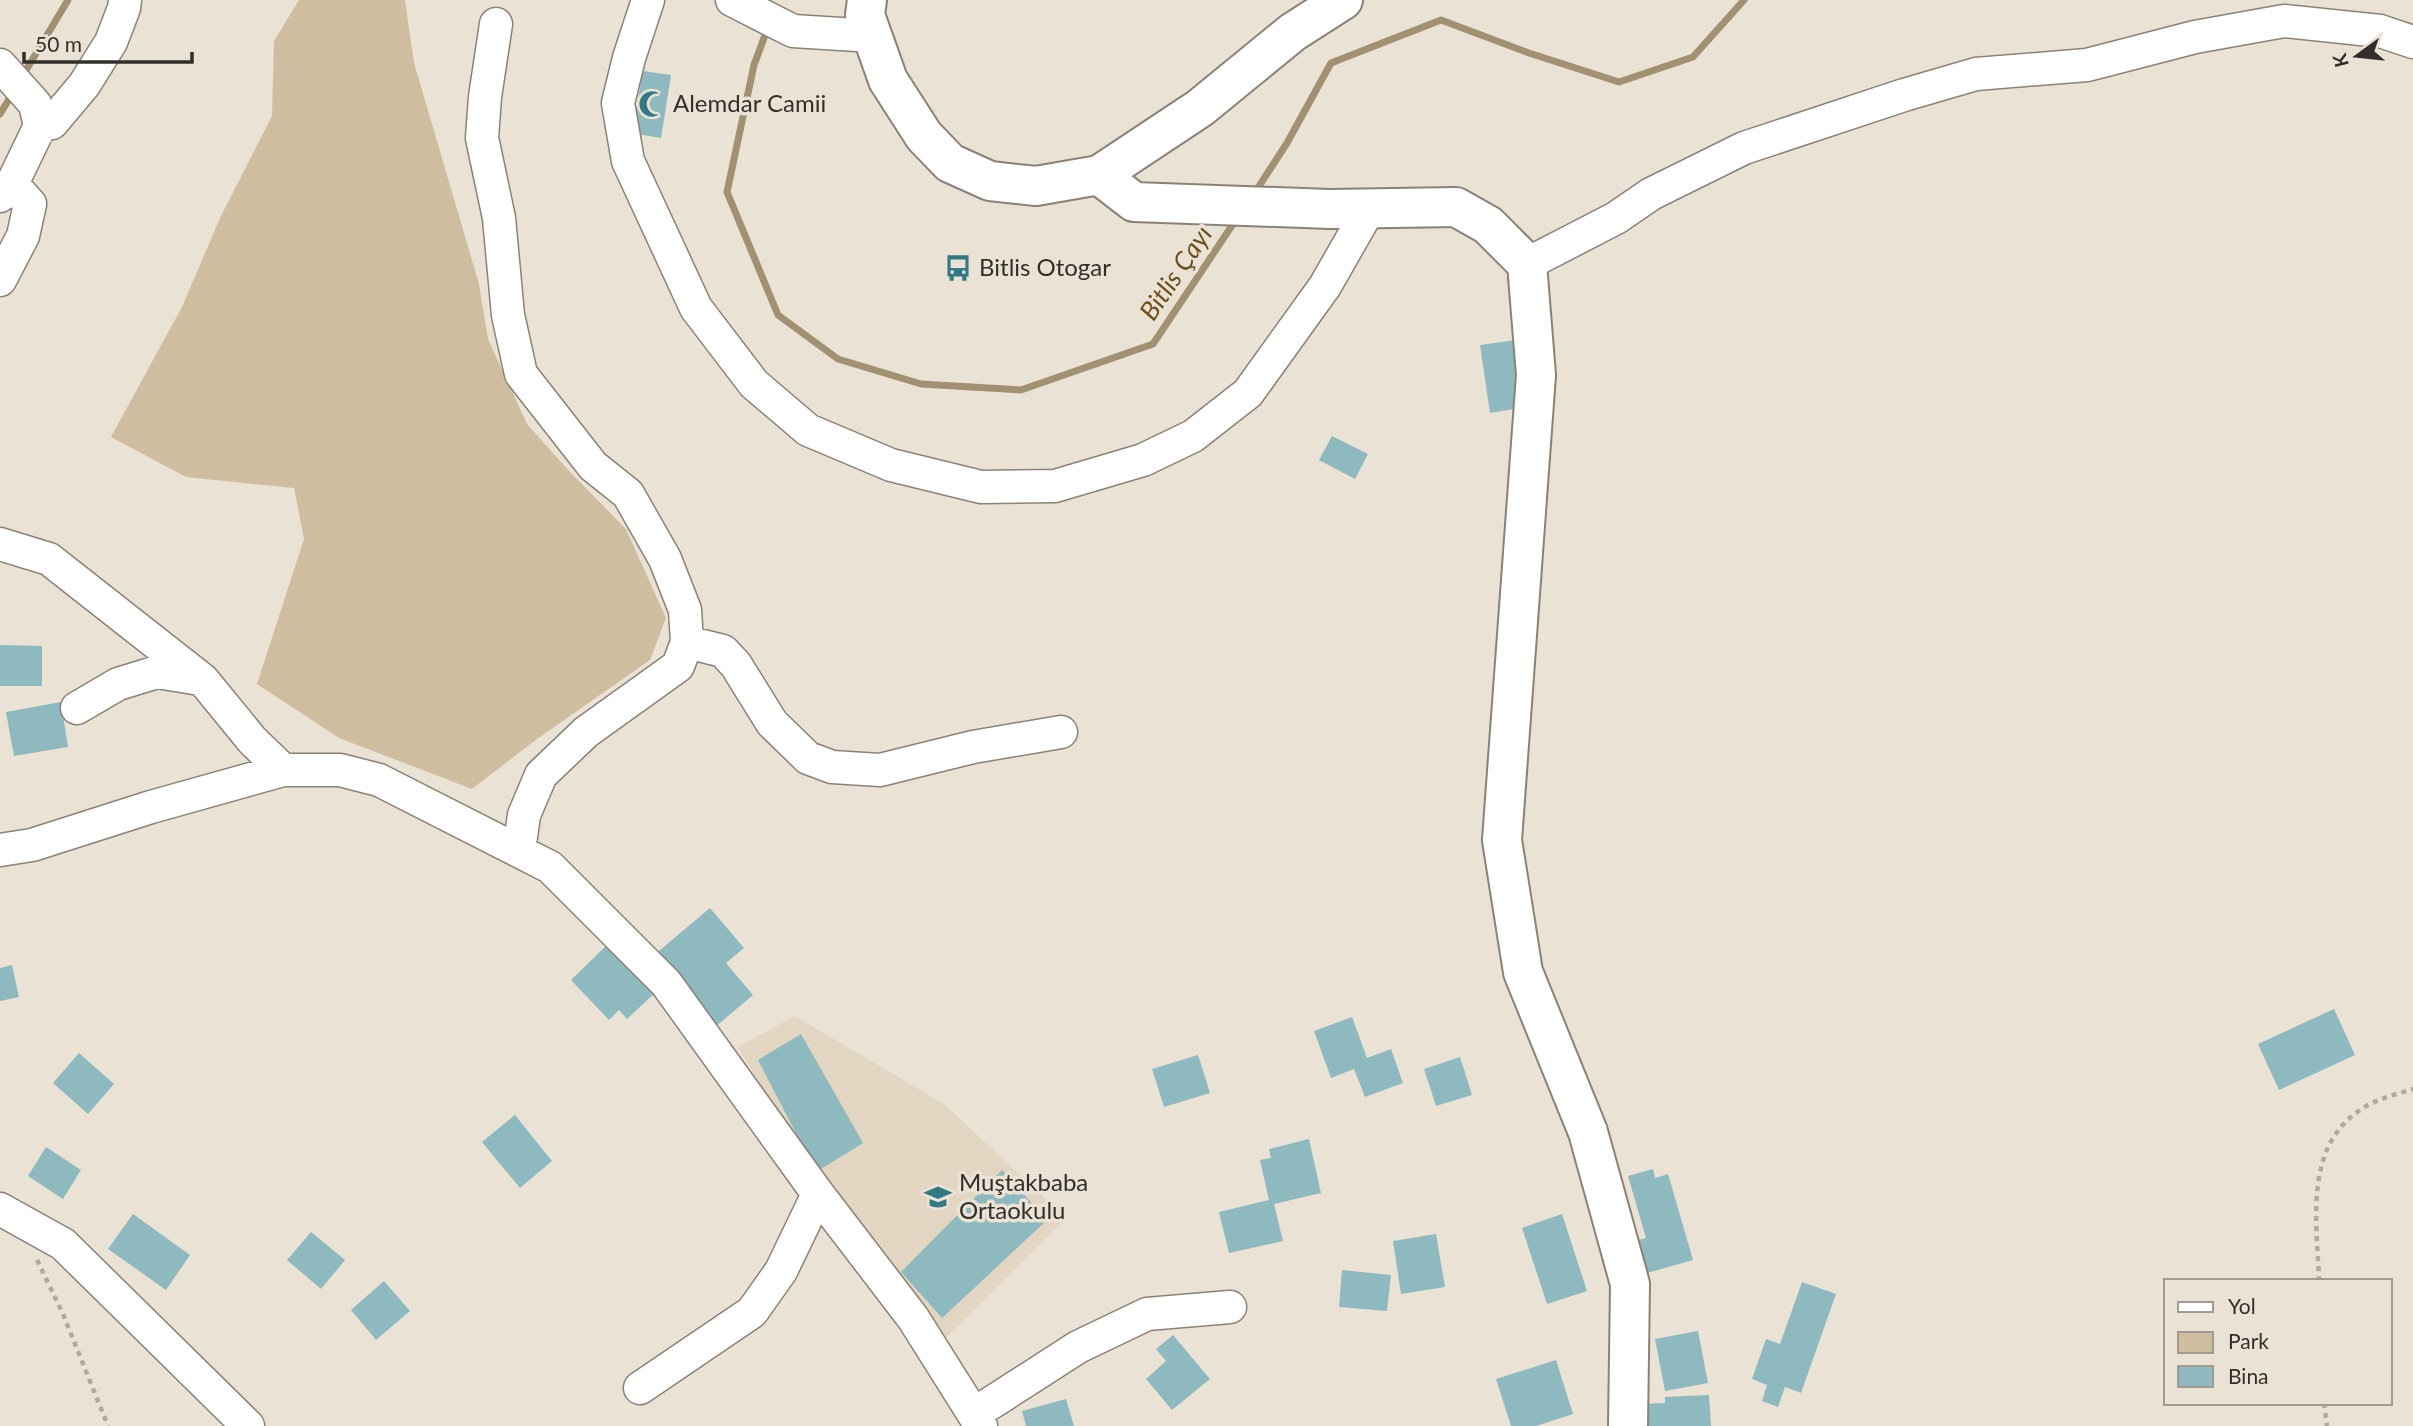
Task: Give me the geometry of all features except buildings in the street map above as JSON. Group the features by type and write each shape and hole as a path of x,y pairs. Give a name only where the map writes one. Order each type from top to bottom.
{"main road":[{"path":"870,18 888,80 924,136 950,163 990,181 1036,186 1099,175 1200,108 1293,32 1343,0"},
{"path":"1099,175 1134,202 1330,209 1456,207 1488,225 1527,264 1536,375 1502,840 1522,972 1588,1132 1630,1284 1628,1426"}],"street":[{"path":"0,65 37,115 52,123 84,85 111,42 125,0"},
{"path":"648,0 618,103 628,161 696,309 754,384 808,430 891,465 981,486 1055,486 1143,460 1193,436 1248,393 1325,286 1369,209"},
{"path":"736,3 793,31 870,18"},
{"path":"1527,264 1615,218 1651,194 1744,148 1904,94 1976,74 2087,65 2195,37 2284,21 2380,31 2413,42"},
{"path":"496,24 482,138 499,218 508,315 522,374 593,466 628,494 664,559 685,610 687,642 678,666 586,732 541,775 524,815 519,851"},
{"path":"0,280 23,236 30,204 6,190 37,115"},
{"path":"0,544 49,559 203,680 252,740 283,770"},
{"path":"687,642 723,651 736,665 772,723 808,758 832,767 880,770 973,747 1061,732"},
{"path":"78,708 118,684 158,673 203,680"},
{"path":"0,849 32,845 151,807 283,770 340,770 379,780 550,867 666,984 817,1195 913,1318 978,1420 1078,1347 1147,1314 1230,1307"},
{"path":"640,1388 751,1312 781,1271 817,1195"},
{"path":"0,1209 63,1244 248,1426"}],"path":[{"path":"2319,1279 2316,1186 2324,1155 2336,1134 2365,1106 2413,1089"},
{"path":"33,1227 28,1241 63,1314 108,1426"},
{"path":"2324,1405 2327,1426"}],"shaded area":[{"name":"Muştakbaba Ortaokulu","path":"795,1016 944,1104 1066,1218 945,1339 816,1177 738,1047"}],"green space":[{"path":"299,0 405,0 414,63 479,284 488,339 527,424 626,529 666,618 650,660 537,739 472,789 339,738 257,684 304,539 294,488 186,477 111,437 182,307 221,216 272,116 274,41"}],"waterway":[{"name":"Bitlis Çayı","path":"22,77 68,0"},
{"name":"Bitlis Çayı","path":"1254,194 1287,143 1331,63 1441,20 1529,53 1619,82 1693,57 1744,0"},
{"name":"Bitlis Çayı","path":"768,27 754,65 727,192 778,315 838,359 921,384 1021,390 1153,344 1237,218"},
{"name":"Bitlis Çayı","path":"0,114 14,91"}],"place":[{"name":"Alemdar Camii","path":"652,104"},
{"name":"Bitlis Otogar","path":"958,268"},
{"name":"Muştakbaba Ortaokulu","path":"938,1197"}]}
